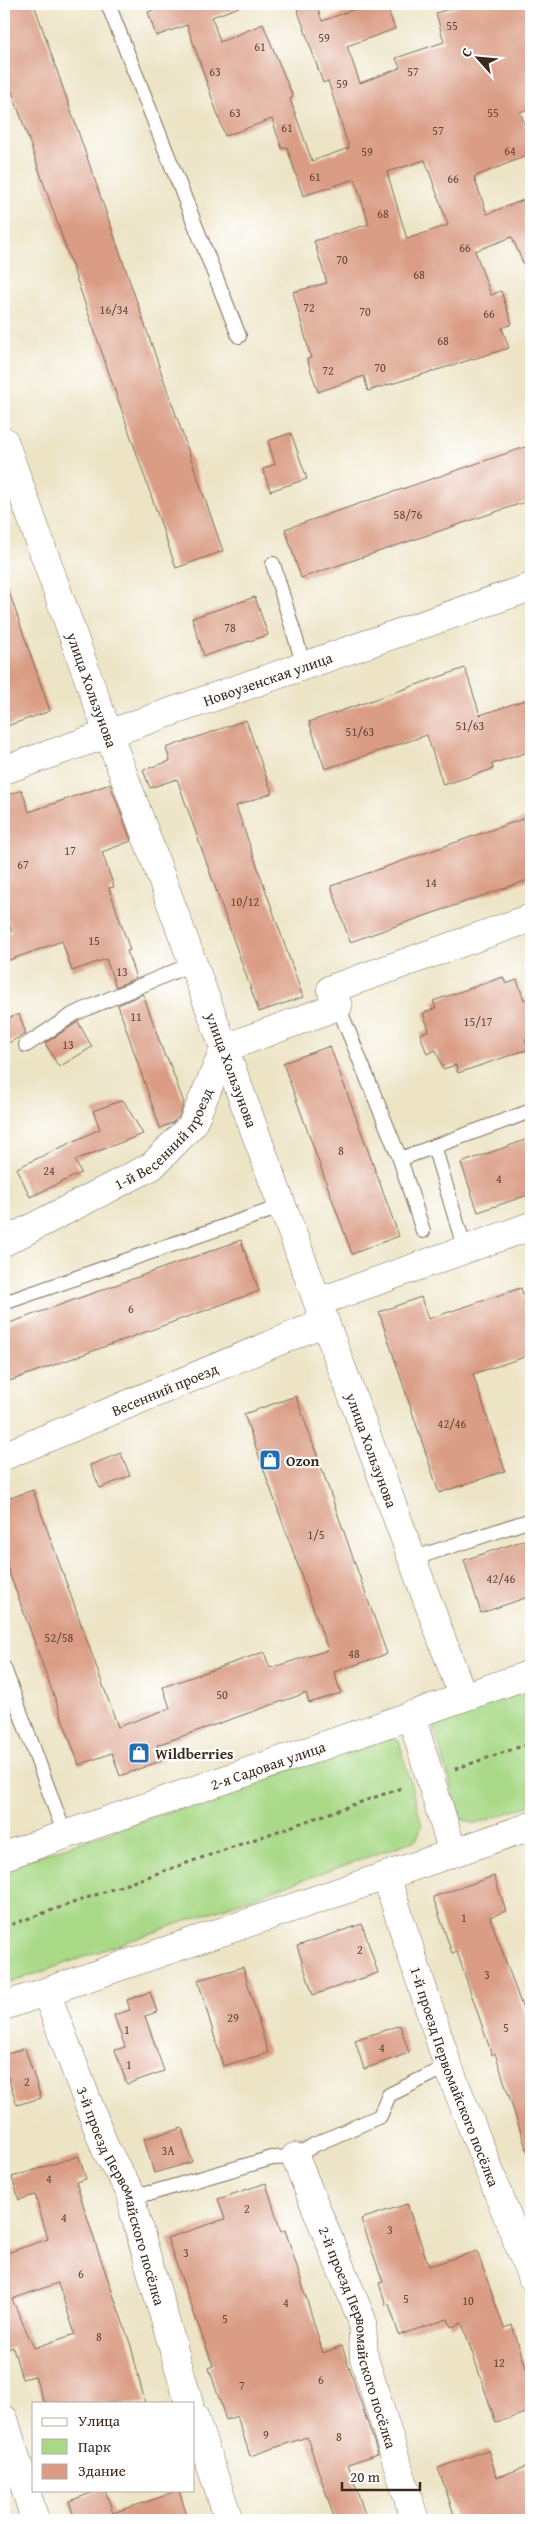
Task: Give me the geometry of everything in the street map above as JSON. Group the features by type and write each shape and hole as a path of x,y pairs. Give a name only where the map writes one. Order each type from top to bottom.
{"street":[{"name":"улица Хользунова","path":"4,441 462,1698"},
{"name":"Новоузенская улица","path":"4,770 531,587"},
{"path":"225,1048 338,1006 331,989 531,918"},
{"name":"1-й Весенний проезд","path":"4,1242 152,1166 192,1125 225,1048"},
{"name":"Весенний проезд","path":"4,1456 322,1312 465,1250 531,1226"},
{"name":"2-я Садовая улица","path":"4,1856 531,1674"},
{"path":"411,1715 453,1853"},
{"path":"4,2006 531,1826"},
{"name":"1-й проезд Первомайского посёлка","path":"386,1876 448,2066 531,2274"},
{"name":"3-й проезд Первомайского посёлка","path":"46,1992 106,2150 131,2194 134,2212 189,2402"},
{"name":"2-й проезд Первомайского посёлка","path":"295,2157 362,2320 364,2358 415,2520"},
{"path":"4,2419 35,2520"},
{"path":"195,2419 229,2520"}],"lane":[{"path":"108,4 239,336"},
{"path":"273,564 304,666"},
{"path":"26,1045 74,1014 194,963"},
{"path":"338,1006 400,1159 423,1231"},
{"path":"400,1159 531,1111"},
{"path":"434,1146 465,1250"},
{"path":"4,1303 283,1206"},
{"path":"412,1559 531,1520"},
{"path":"4,1668 65,1835"},
{"path":"131,2194 151,2193 272,2158 295,2157 314,2145 380,2116 390,2095 448,2066"}],"path":[{"path":"4,1926 531,1743"}],"green space":[{"path":"531,1687 531,1805 475,1824 461,1818 434,1728 443,1717"},
{"path":"384,1738 399,1741 422,1825 416,1840 4,1985 4,1868"}],"building":[{"path":"4,4 34,4 223,551 176,568 4,68"},
{"path":"171,4 238,4 239,7 212,17 220,42 263,24 293,97 290,99 312,161 349,148 328,81 323,83 297,8 316,4 322,21 369,4 386,4 395,29 347,46 360,83 400,68 396,58 444,42 436,13 466,4 531,4 531,108 520,112 531,141 531,154 474,177 487,214 531,197 531,282 512,237 475,251 491,295 501,291 512,324 502,328 509,348 368,391 364,376 318,392 307,359 311,358 293,292 327,283 314,241 369,224 355,179 303,196 287,147 282,149 272,119 225,136 187,25 156,36 148,12","holes":["425,160 448,225 407,239 387,172"]},
{"path":"291,433 307,479 270,491 263,469 275,464 268,441"},
{"path":"531,445 531,500 301,578 285,529"},
{"path":"4,586 7,586 50,711 4,727"},
{"path":"255,597 268,635 204,656 192,618"},
{"path":"465,668 480,715 531,698 531,751 492,764 493,769 443,785 427,735 325,769 309,722"},
{"path":"246,720 272,793 236,806 303,997 259,1012 177,779 150,788 143,770 170,761 166,748"},
{"path":"110,784 131,841 102,852 114,887 109,888 130,950 127,951 136,978 116,987 106,959 72,971 62,941 4,962 4,934 12,932 4,909 4,796 22,790 29,812"},
{"path":"531,816 531,879 350,942 331,886"},
{"path":"503,977 506,984 517,980 524,1000 531,997 531,1037 525,1039 529,1049 458,1073 456,1065 443,1069 436,1050 427,1054 420,1034 429,1030 423,1013 436,1008 433,1001"},
{"path":"143,994 165,1057 167,1057 184,1103 179,1116 172,1123 160,1128 118,1005"},
{"path":"19,1014 26,1034 4,1045 4,1020"},
{"path":"78,1022 92,1047 59,1067 45,1043"},
{"path":"330,1046 399,1236 352,1254 283,1063"},
{"path":"123,1100 143,1134 75,1160 81,1173 30,1197 17,1168 100,1129 93,1111"},
{"path":"531,1138 531,1194 478,1212 461,1163"},
{"path":"241,1240 259,1291 4,1383 4,1325"},
{"path":"521,1288 525,1301 531,1299 531,1355 473,1374 505,1471 439,1493 379,1312 421,1297 428,1319"},
{"path":"296,1396 387,1654 334,1672 341,1693 309,1703 306,1693 157,1745 163,1760 120,1776 112,1753 79,1765 4,1558 4,1500 33,1490 118,1727 170,1708 163,1687 264,1652 270,1668 328,1650 244,1414"},
{"path":"121,1453 130,1476 100,1488 90,1465"},
{"path":"531,1538 531,1596 481,1613 464,1560"},
{"path":"494,1876 506,1911 490,1917 531,2032 531,2150 527,2151 495,2053 492,2055 457,1952 452,1953 433,1897"},
{"path":"362,1924 378,1973 313,1995 297,1946"},
{"path":"243,1967 268,2053 223,2066 198,1980"},
{"path":"150,1992 157,2012 145,2016 164,2071 127,2084 115,2050 125,2047 114,2015 130,2010 127,2000"},
{"path":"400,2025 409,2053 364,2069 355,2040"},
{"path":"25,2048 41,2098 17,2105 8,2077 4,2079 4,2055"},
{"path":"182,2128 192,2162 154,2173 144,2139"},
{"path":"79,2156 86,2179 76,2182 131,2346 145,2402 44,2402 35,2376 22,2379 13,2347 4,2351 4,2254 48,2239 35,2195 19,2200 12,2177","holes":["58,2283 75,2334 34,2348 12,2299"]},
{"path":"266,2183 281,2232 285,2230 323,2353 342,2346 378,2454 348,2464 367,2520 335,2520 307,2437 250,2456 237,2416 226,2420 209,2368 213,2366 167,2238 225,2219 218,2199"},
{"path":"407,2204 429,2266 477,2251 504,2328 512,2325 531,2383 531,2411 496,2423 462,2323 451,2327 448,2319 399,2335 389,2304 386,2305 379,2283 383,2282 361,2219"},
{"path":"488,2450 497,2477 531,2465 531,2520 456,2520 438,2468"},
{"path":"94,2492 106,2492 113,2513 179,2492 189,2520 75,2520 69,2501"}],"place":[{"name":"Ozon","path":"270,1460"},
{"name":"Wildberries","path":"139,1753"}]}
